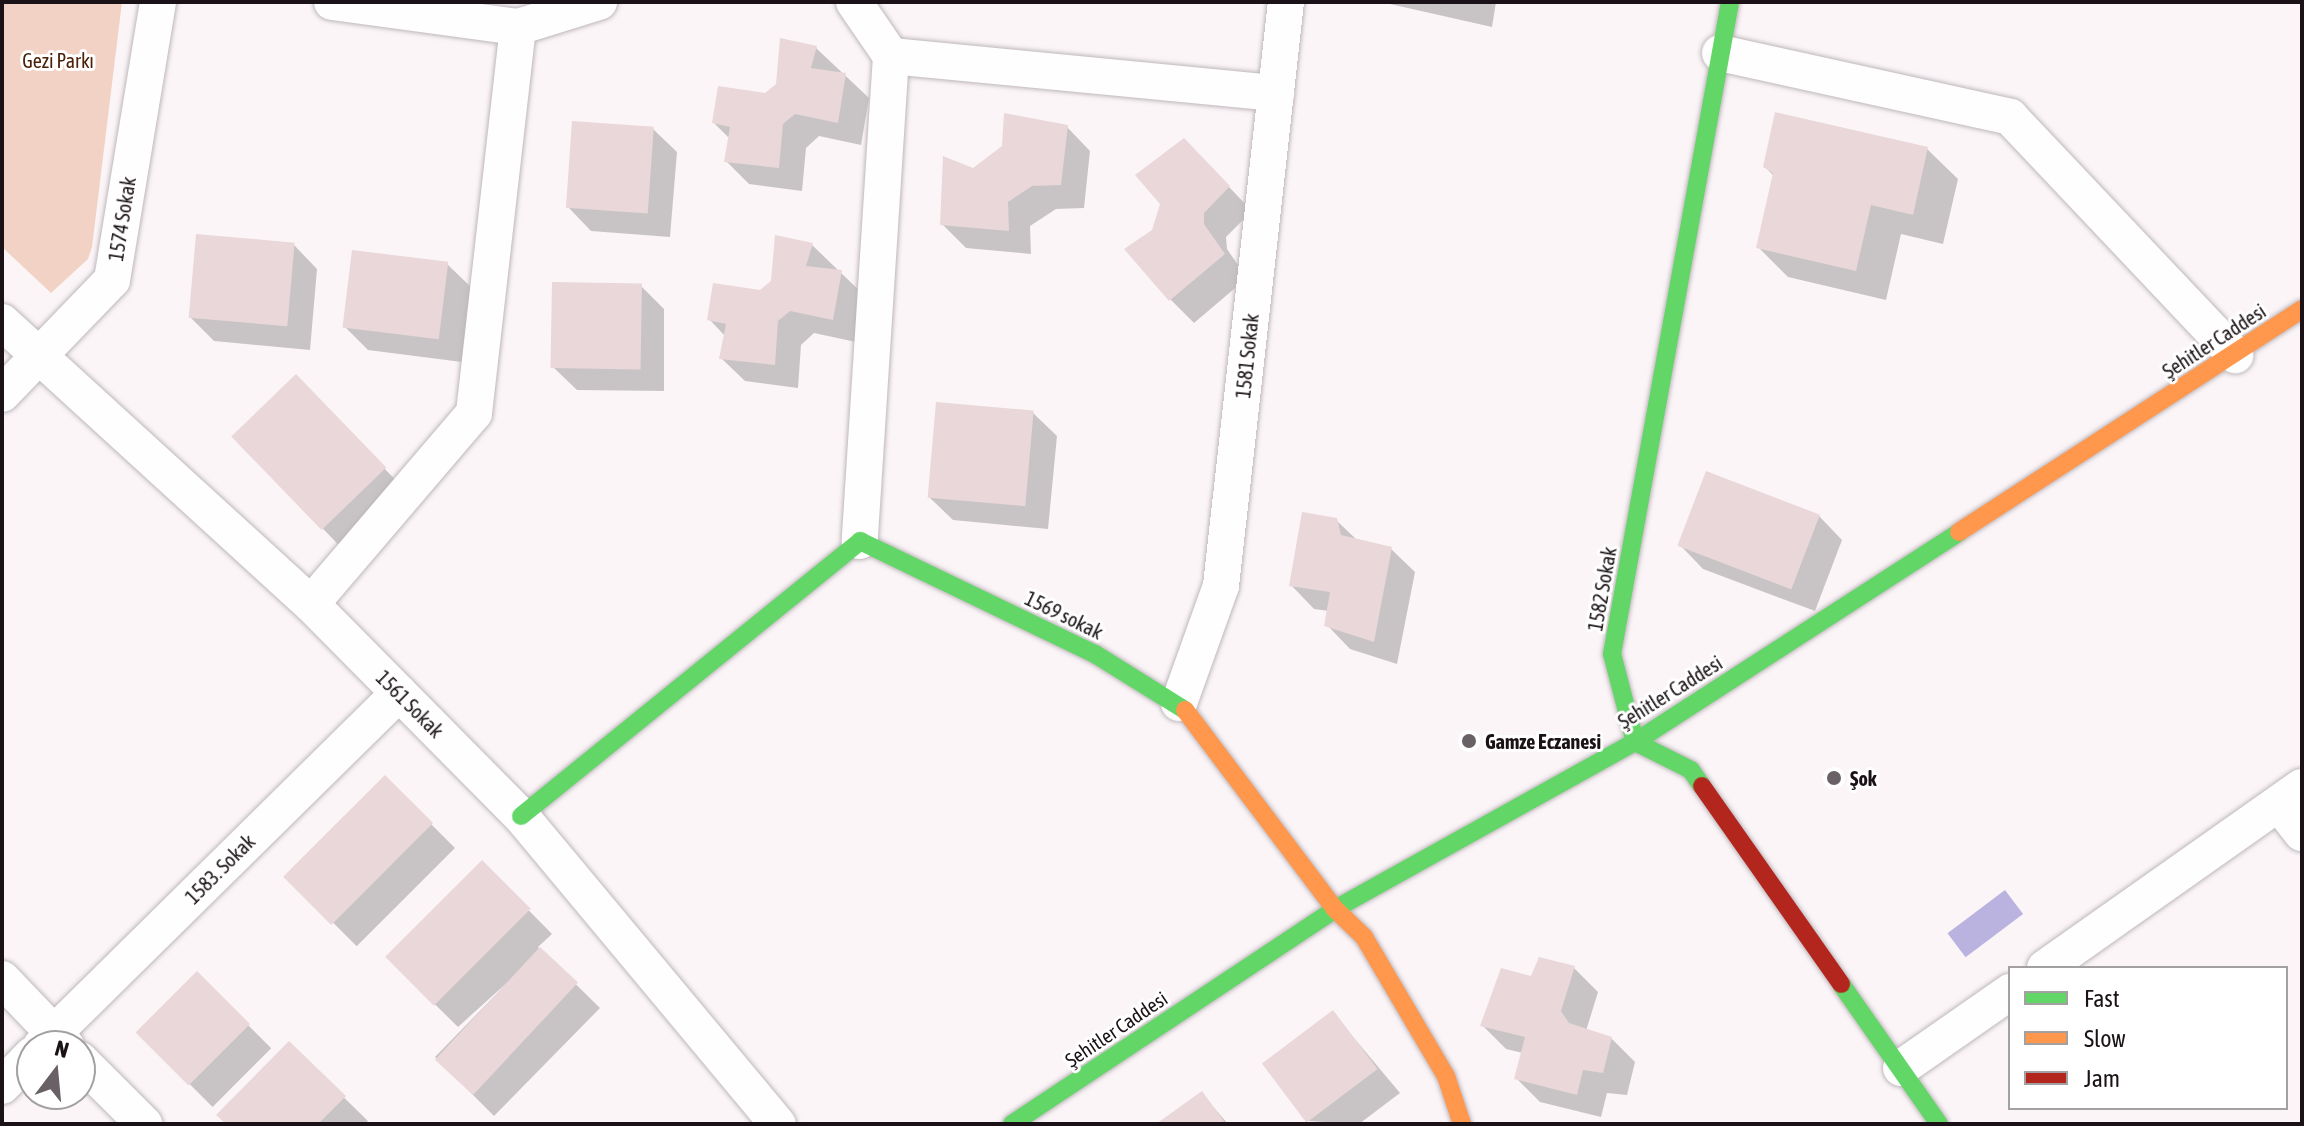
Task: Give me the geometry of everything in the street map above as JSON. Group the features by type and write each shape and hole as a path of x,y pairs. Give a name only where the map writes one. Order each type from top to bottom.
{"street":[{"name":"1574 Sokak","path":"2,394 112,280 158,2"},
{"path":"332,2 518,27 599,2"},
{"path":"521,816 860,541 891,56 854,2"},
{"name":"1581 Sokak","path":"1179,703 1221,586 1286,2"},
{"name":"1582 Sokak","path":"1635,742 1612,654 1730,2"},
{"path":"311,604 474,413 518,27"},
{"path":"1720,53 2010,117 2235,355"},
{"path":"891,56 1276,93"},
{"name":"Şehitler Caddesi","path":"1012,1124 1335,909 1635,742 2302,309"},
{"name":"1561 Sokak","path":"2,322 311,604 521,816 778,1124"},
{"name":"1569 sokak","path":"860,541 1095,654 1179,703 1335,909 1364,937 1446,1076 1462,1124"},
{"name":"1583. Sokak","path":"63,1030 399,693"},
{"path":"1635,742 1691,770 1939,1124"},
{"path":"2048,966 2291,795 2302,833"},
{"path":"2,979 38,1030"},
{"path":"1901,1068 2008,993"},
{"path":"96,1076 144,1124"}],"green space":[{"name":"Gezi Parkı","path":"2,2 122,2 92,247 88,259 51,293 2,247"}],"shaded area":[{"path":"2005,890 2023,914 1966,957 1947,933"}],"building":[{"path":"780,38 817,46 811,68 846,73 838,123 795,114 783,124 779,168 724,162 730,127 712,123 718,86 765,93 776,84"},
{"path":"1775,112 1928,147 1913,215 1871,205 1856,271 1756,248 1773,173 1763,167"},
{"path":"1004,113 1068,125 1061,185 1032,186 1008,202 1009,231 940,225 943,156 973,168 1002,146"},
{"path":"572,121 654,127 648,214 566,208"},
{"path":"1184,138 1230,186 1204,213 1204,224 1225,254 1169,301 1124,249 1152,230 1160,204 1135,175"},
{"path":"196,234 295,243 287,326 189,318"},
{"path":"775,235 813,243 806,266 842,270 833,320 790,311 778,321 775,365 719,359 726,324 707,320 713,283 760,290 771,281"},
{"path":"352,250 448,262 439,339 342,327"},
{"path":"552,282 642,284 640,370 550,368"},
{"path":"296,374 386,468 322,530 231,437"},
{"path":"936,402 1034,411 1025,506 928,498"},
{"path":"1706,471 1820,515 1791,589 1677,546"},
{"path":"1302,512 1337,518 1341,535 1392,547 1374,642 1324,626 1330,592 1289,586"},
{"path":"385,775 433,823 331,925 283,877"},
{"path":"482,860 531,909 434,1006 385,957"},
{"path":"540,947 578,982 473,1095 435,1060"},
{"path":"1539,957 1575,966 1561,1011 1569,1023 1612,1037 1603,1073 1583,1070 1577,1095 1514,1079 1525,1037 1480,1026 1501,968 1531,976"},
{"path":"197,971 250,1024 189,1086 135,1033"},
{"path":"1333,1010 1378,1069 1306,1123 1262,1064"},
{"path":"289,1041 346,1096 318,1124 226,1124 216,1115"},
{"path":"1202,1091 1226,1124 1156,1124"}],"traffic: fast":[{"path":"1702,786 1691,770 1635,742 1612,654 1730,2"},
{"path":"1012,1124 1335,909 1635,742 1959,532"},
{"path":"521,816 860,541 1095,654 1185,710"},
{"path":"1841,984 1939,1124"}],"traffic: slow":[{"path":"1959,532 2302,309"},
{"path":"1185,710 1335,909 1364,937 1446,1076 1462,1124"}],"traffic: jam":[{"path":"1702,786 1841,984"}],"place":[{"name":"Gamze Eczanesi","path":"1469,741"},
{"name":"Şok","path":"1834,778"}]}
